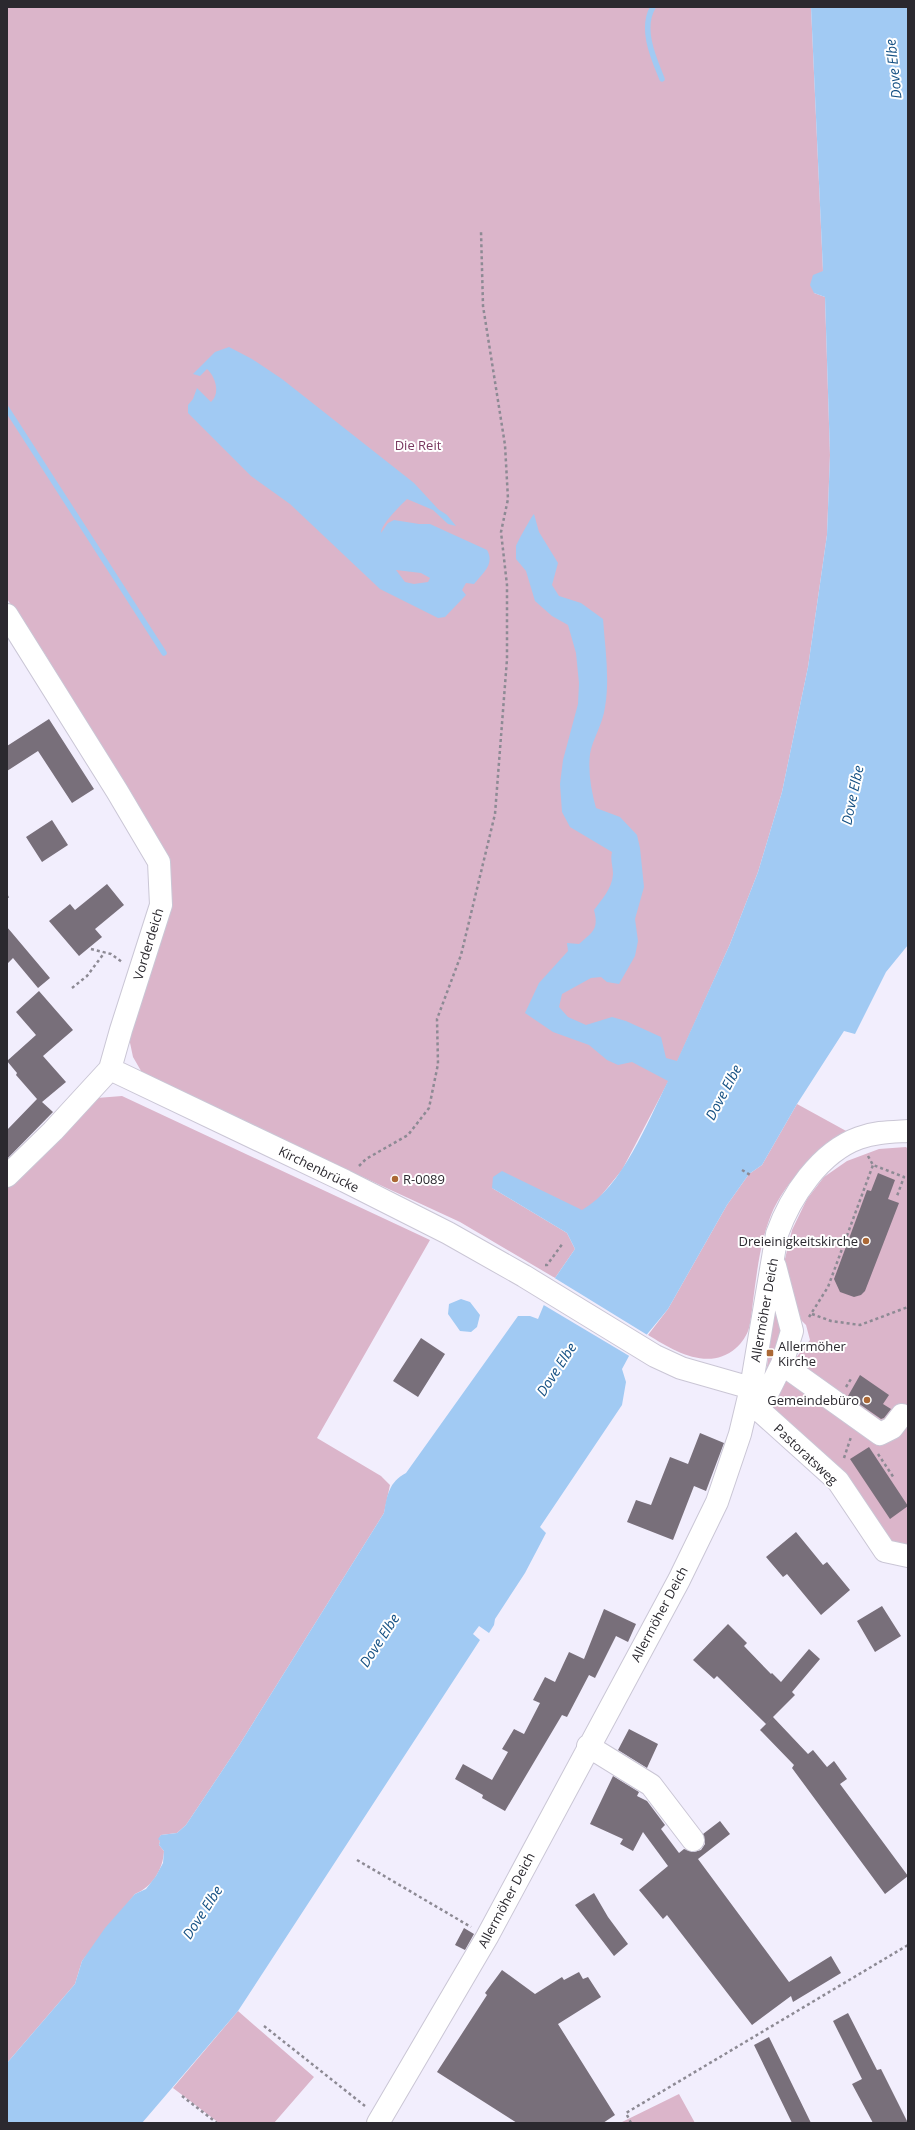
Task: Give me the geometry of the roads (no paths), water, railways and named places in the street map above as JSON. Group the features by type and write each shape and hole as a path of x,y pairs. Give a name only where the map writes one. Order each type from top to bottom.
{"street":[{"name":"Vorderdeich","path":"7,614 117,791 159,862 161,905 120,1030 110,1069 53,1131 7,1176"},
{"name":"Kirchenbrücke","path":"110,1069 345,1181 448,1233 532,1270 654,1356 752,1401"},
{"name":"Allermöher Deich","path":"380,2121 487,1936 588,1746 679,1580 716,1502 752,1401 777,1234 784,1215 801,1186 827,1157 858,1138 879,1132 908,1131"},
{"path":"752,1401 782,1364 792,1331 773,1259"},
{"path":"782,1364 880,1434 892,1428 902,1416"},
{"name":"Pastoratsweg","path":"752,1401 838,1481 885,1551 908,1556"},
{"path":"588,1746 651,1785 693,1840"}],"water":[{"name":"Dove Elbe","path":"811,7 908,7 908,945 886,972 855,1034 844,1031 797,1104 762,1165 749,1174 727,1205 668,1309 629,1356 622,1369 626,1382 622,1405 540,1527 546,1533 525,1573 495,1619 494,1625 489,1633 479,1626 473,1634 480,1640 238,2011 142,2123 7,2123 7,2063 75,1984 82,1961 105,1928 135,1894 146,1889 156,1876 163,1863 164,1851 159,1845 160,1841 158,1839 161,1835 177,1833 186,1825 238,1747 384,1513 386,1500 392,1485 406,1473 518,1316 530,1316 538,1319 555,1278 575,1249 567,1233 492,1188 493,1177 502,1171 582,1210 596,1200 610,1186 622,1170 643,1134 668,1081 632,1062 618,1065 607,1060 589,1045 553,1032 525,1013 539,983 568,951 567,943 579,944 594,930 596,922 594,910 609,889 613,874 611,858 612,852 570,827 562,812 560,784 563,760 578,704 579,683 576,653 568,625 552,616 535,601 526,571 516,559 516,546 534,514 539,532 558,563 552,585 559,596 581,603 603,619 607,663 607,685 604,713 590,754 589,768 591,788 596,808 620,817 637,835 640,848 644,887 635,919 638,941 635,956 619,984 607,982 601,977 591,978 562,994 559,1007 568,1017 586,1025 612,1017 626,1021 661,1037 666,1058 677,1061 730,944 758,872 782,792 808,667 827,535 830,455 825,297 814,293 810,285 813,275 823,271"},
{"path":"229,347 252,359 282,379 414,483 438,509 447,515 456,526 448,524 433,510 407,499 387,520 381,533 388,523 394,520 419,524 430,524 487,550 490,560 487,568 474,584 466,583 462,590 466,595 445,617 438,618 380,589 290,504 251,476 188,413 188,405 193,399 197,388 211,402 216,394 216,385 207,369 200,376 193,374 215,352","holes":["396,570 421,573 430,578 428,582 414,584 405,582"]},
{"path":"461,1299 470,1302 480,1315 477,1327 471,1332 460,1331 448,1314 449,1304"}],"waterway":[{"path":"653,7 649,16 648,34 652,53 662,79"},
{"path":"7,409 164,653"}],"place":[{"name":"R-0089","path":"395,1179"},
{"name":"Dreieinigkeitskirche","path":"866,1241"},
{"name":"Allermöher Kirche","path":"770,1353"},
{"name":"Gemeindebüro","path":"867,1400"}],"park label":[{"name":"Die Reit","path":"418,445"}]}
